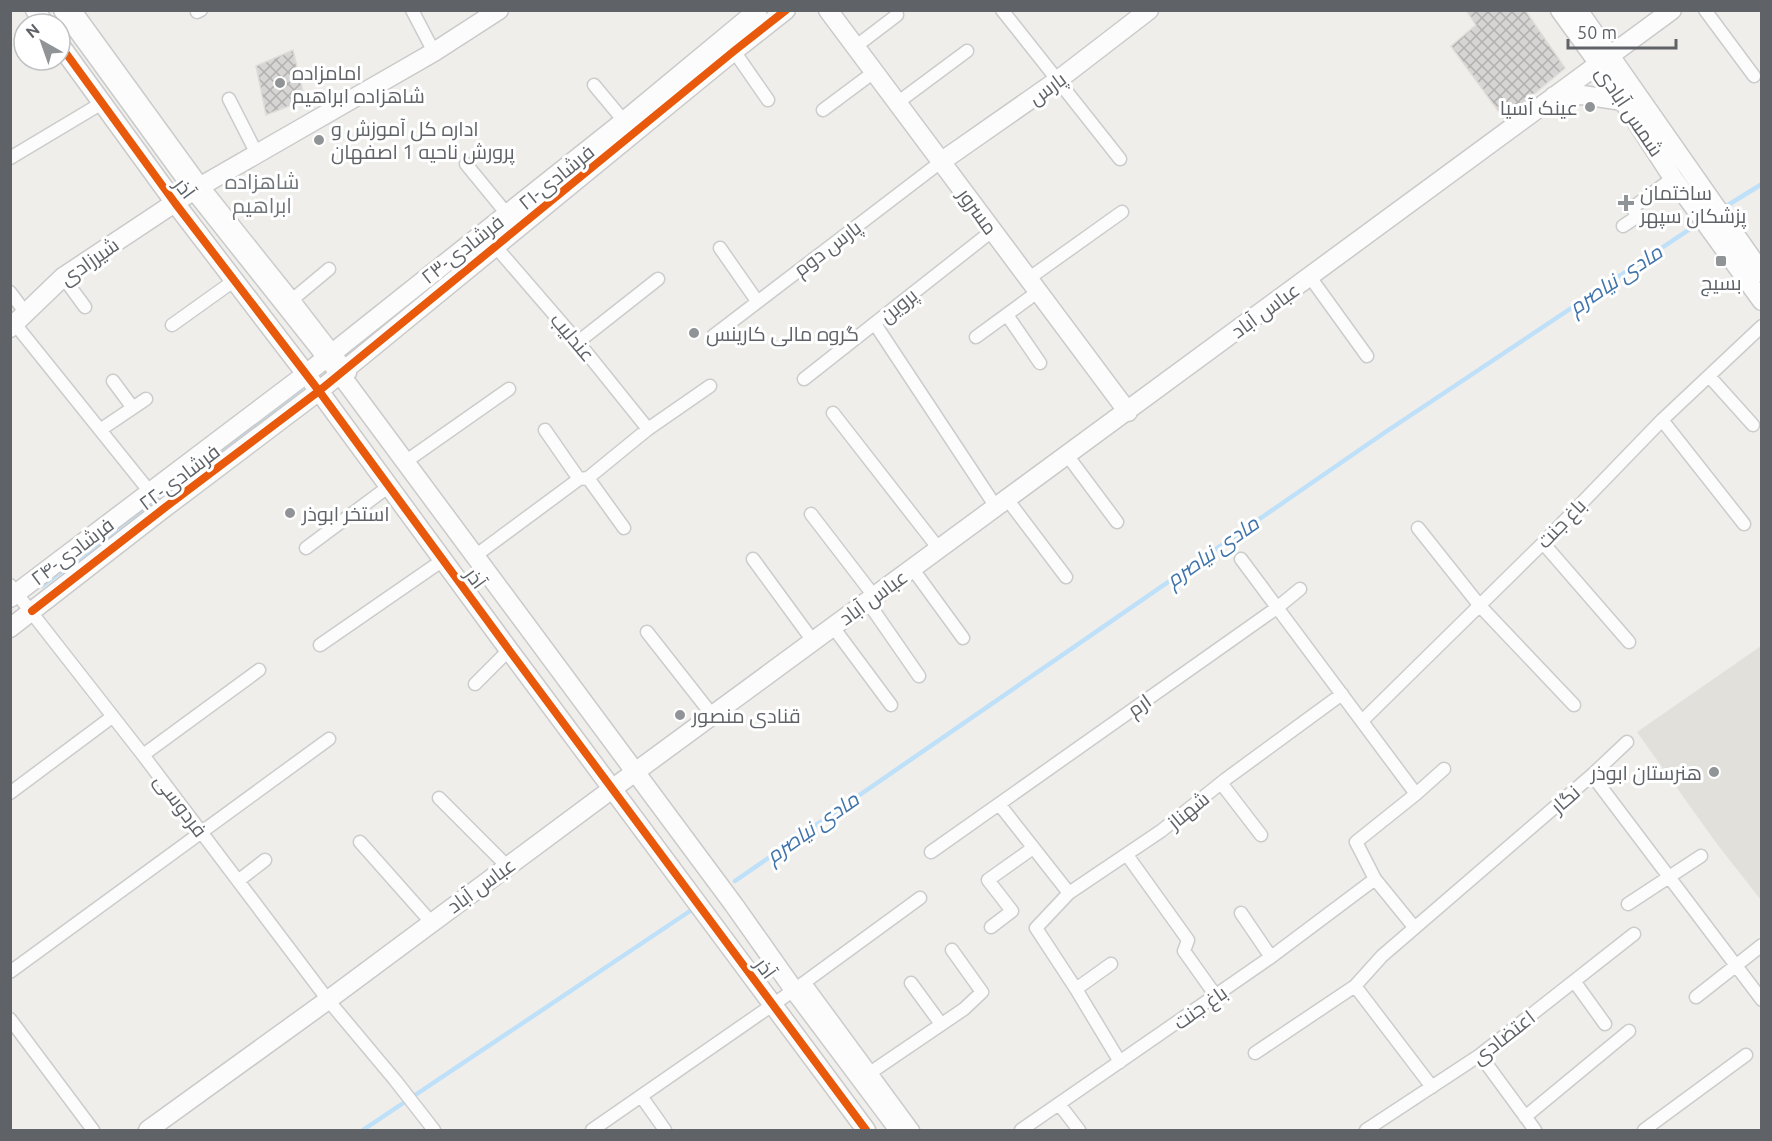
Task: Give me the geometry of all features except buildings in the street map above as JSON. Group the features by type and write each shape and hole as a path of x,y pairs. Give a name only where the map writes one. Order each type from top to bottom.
{"main road":[{"path":"198,188 434,52 499,10"},
{"name":"۲۳-فرشادی","path":"330,354 624,121 758,10"},
{"name":"۲۱-فرشادی","path":"344,372 786,10"},
{"name":"مسرور","path":"828,10 1128,412"},
{"name":"پارس","path":"942,161 1058,80 1149,10"},
{"name":"شمس آبادی","path":"1560,10 1604,60 1761,273"},
{"name":"شمس آبادی","path":"1578,10 1623,101 1673,178 1761,301"},
{"name":"عباس آباد","path":"148,1131 1672,10"},
{"name":"آذر","path":"72,14 198,188 344,372 478,554 634,773 734,905 800,987 865,1076 899,1131"},
{"name":"آذر","path":"72,62 176,203 320,391 388,487 866,1131"},
{"path":"1554,96 1582,95 1623,101"},
{"name":"شیرزادی","path":"17,321 63,277 198,188"},
{"name":"۲۴-فرشادی","path":"12,592 150,492 330,354"},
{"name":"۲۲-فرشادی","path":"10,628 344,372"},
{"path":"711,922 734,905"}],"street":[{"path":"412,10 434,52"},
{"path":"1002,10 1120,159"},
{"path":"1705,10 1754,76"},
{"path":"855,47 897,15"},
{"path":"734,51 768,100"},
{"path":"897,103 967,51"},
{"path":"823,110 874,72"},
{"path":"594,85 624,121"},
{"path":"229,99 257,154"},
{"path":"10,158 102,103"},
{"name":"پارس دوم","path":"713,336 942,161"},
{"path":"466,164 507,214"},
{"path":"1623,226 1638,216 1632,208 1673,178"},
{"path":"976,337 1007,315 1033,285 1122,212"},
{"name":"پروین","path":"804,379 992,231"},
{"name":"عندلیب","path":"496,248 578,342 648,429"},
{"path":"720,248 758,301"},
{"name":"آذر","path":"252,257 293,299 330,354"},
{"path":"293,299 329,269"},
{"path":"63,277 85,307"},
{"path":"1310,277 1367,356"},
{"path":"578,342 658,279"},
{"path":"172,325 235,280"},
{"path":"10,292 17,321 150,492"},
{"path":"1007,315 1040,363"},
{"path":"875,324 1002,503 1066,577"},
{"name":"باغ جنت","path":"1362,721 1543,543 1662,420 1761,326"},
{"path":"1709,376 1753,425"},
{"path":"113,381 133,408"},
{"path":"478,554 710,386"},
{"path":"408,459 509,389"},
{"path":"100,430 146,399"},
{"path":"833,413 939,549"},
{"path":"1662,420 1744,524"},
{"path":"545,430 624,528"},
{"path":"1068,455 1117,522"},
{"path":"306,548 388,487"},
{"path":"811,514 871,599 920,676"},
{"path":"1418,528 1480,606 1574,705"},
{"path":"1543,543 1629,642"},
{"path":"753,559 813,641"},
{"path":"1241,559 1416,794"},
{"path":"320,645 443,560"},
{"path":"912,568 963,638"},
{"name":"ارم","path":"932,852 1278,607 1300,589"},
{"name":"فردوسی","path":"12,592 32,612 328,1000 434,1131"},
{"path":"833,627 891,705"},
{"path":"647,632 713,716"},
{"path":"475,684 509,650"},
{"path":"143,755 259,670"},
{"name":"شهناز","path":"1076,989 1036,928 1070,893 1161,831 1221,783 1342,694"},
{"path":"10,793 112,717"},
{"path":"10,972 329,739"},
{"path":"1592,775 1627,742"},
{"path":"1414,927 1375,879 1356,842 1444,769"},
{"name":"نگار","path":"1255,1053 1355,986 1382,956 1414,927 1592,775 1761,1000"},
{"path":"1221,783 1261,835"},
{"path":"439,798 507,866"},
{"path":"999,804 1070,893"},
{"path":"360,842 431,922"},
{"path":"991,927 1012,911 988,880 1033,848"},
{"path":"1127,855 1188,940 1184,951 1216,996"},
{"path":"1628,904 1701,856"},
{"path":"238,881 265,860"},
{"name":"باغ جنت","path":"1021,1131 1271,957 1375,879"},
{"path":"592,1131 800,987 920,898"},
{"path":"1241,914 1271,957"},
{"name":"اعتضادی","path":"1366,1131 1480,1056 1634,934"},
{"path":"1696,997 1761,945"},
{"path":"865,1076 964,1009 982,992 952,950"},
{"path":"1111,964 1076,989 1120,1062"},
{"path":"1574,981 1605,1024"},
{"path":"911,983 942,1024"},
{"path":"1355,986 1432,1087"},
{"path":"10,1019 93,1131"},
{"path":"1525,1117 1629,1031"},
{"path":"1644,1131 1746,1055"},
{"path":"1480,1056 1535,1131"},
{"name":"آذر","path":"865,1076 913,1131"},
{"path":"641,1096 665,1131"},
{"path":"1059,1104 1079,1131"}],"shaded area":[{"name":"هنرستان ابوذر","path":"1761,646 1761,900 1717,844 1637,732"}],"waterway":[{"name":"مادی نیاصرم","path":"1728,205 1762,184"},
{"name":"مادی نیاصرم","path":"735,881 1384,433 1693,227"},
{"path":"351,350 401,310"},
{"path":"42,586 301,391"},
{"name":"مادی نیاصرم","path":"363,1130 690,911"}],"cycle path":[{"path":"32,611 319,391 786,10"},
{"path":"72,61 866,1130"}],"place":[{"name":"امامزاده شاهزاده ابراهیم","path":"280,83"},
{"name":"عینک آسیا","path":"1590,107"},
{"name":"اداره کل آموزش و پرورش ناحیه 1 اصفهان","path":"319,140"},
{"name":"ساختمان پزشکان سپهر","path":"1626,203"},
{"name":"بسیج","path":"1721,261"},
{"name":"گروه مالی کارینس","path":"694,333"},
{"name":"استخر ابوذر","path":"290,513"},
{"name":"قنادی منصور","path":"680,715"},
{"name":"هنرستان ابوذر","path":"1714,772"}],"district":[{"name":"شاهزاده ابراهیم","path":"262,193"}]}
